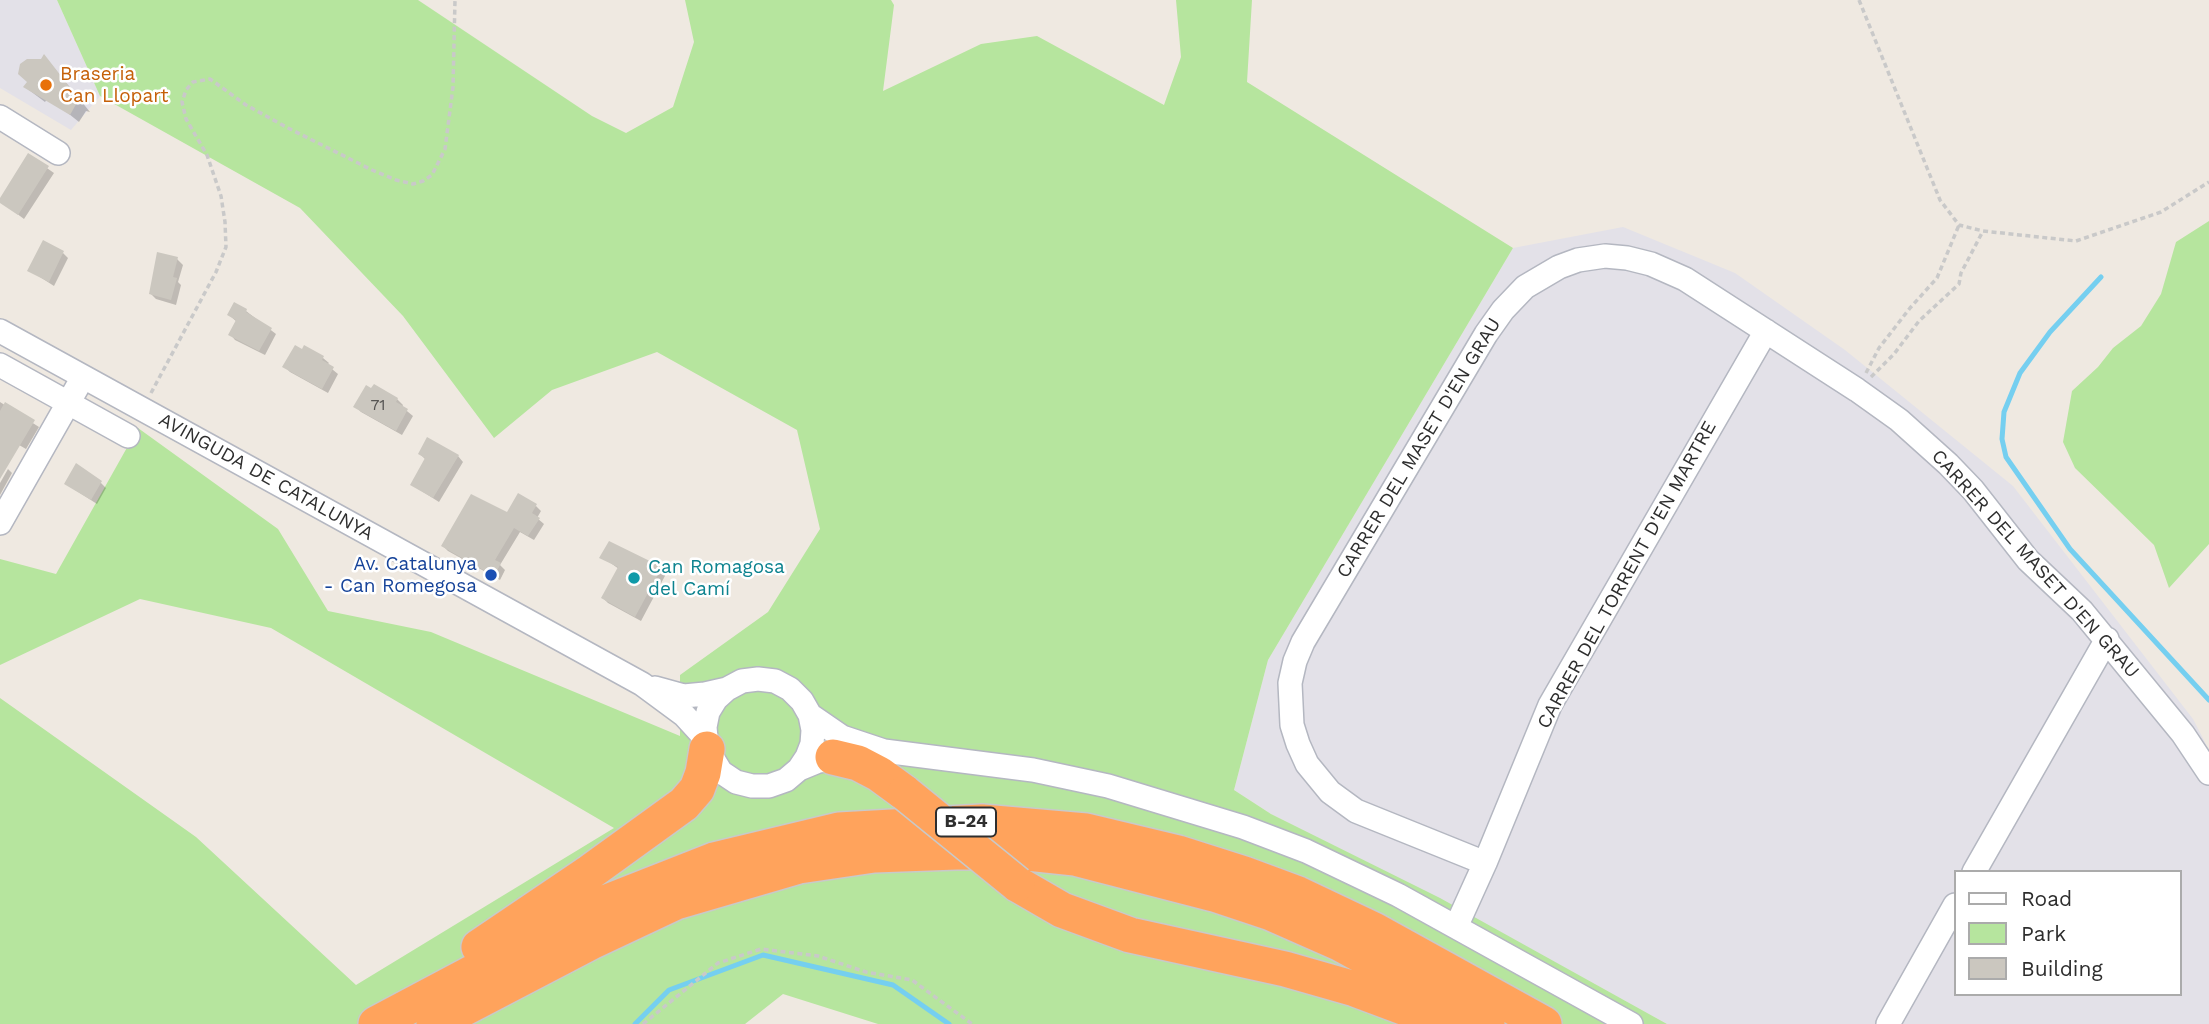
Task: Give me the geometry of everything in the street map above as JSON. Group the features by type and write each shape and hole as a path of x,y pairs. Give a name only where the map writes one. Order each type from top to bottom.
{"highway":[{"path":"382,1021 415,990 670,816 697,789 703,773 706,744"},
{"path":"833,757 858,762 879,774 1017,884 1062,910 1130,936 1285,969 1355,989 1448,1024"},
{"name":"B-24","path":"382,1021 602,904 714,860 839,830 982,822 1086,831 1178,853 1244,874 1298,894 1374,930 1544,1024"},
{"name":"B-24","path":"434,1024 591,942 676,902 799,866 874,855 956,852 1018,852 1075,858 1214,894 1271,913 1339,943 1487,1024"}],"street":[{"path":"0,117 58,153"},
{"name":"CARRER DEL MASET D'EN GRAU","path":"1485,863 1356,811 1331,792 1307,764 1292,725 1290,683 1303,642 1486,334 1503,310 1525,287 1559,267 1578,260 1605,256 1651,264 1685,279 1899,420 1973,490 2028,560 2082,611 2107,639 2183,734 2209,773"},
{"name":"AVINGUDA DE CATALUNYA","path":"0,331 642,684 684,715 706,744"},
{"name":"CARRER DEL TORRENT D'EN MARTRE","path":"1485,863 1550,705 1766,331"},
{"name":"AVINGUDA DE CATALUNYA","path":"0,365 128,436"},
{"path":"0,523 83,377"},
{"path":"1975,870 2107,639"},
{"path":"758,678 775,681 790,689 802,701 810,715 812,744 807,757 799,769 786,780 769,786 736,782 721,772 706,744 708,712 716,699 742,681 758,678"},
{"name":"AVINGUDA DE CATALUNYA","path":"642,684 684,696 727,689"},
{"path":"810,715 842,737 884,751"},
{"path":"799,769 833,757 884,751 1033,770 1108,786 1207,814 1306,851 1398,895 1630,1024"},
{"path":"1456,927 1485,863"},
{"path":"1888,1024 1954,907"}],"path":[{"path":"142,409 192,318 226,247 221,196 206,155 186,118 182,102 186,90 194,82 210,79 288,128 360,164 396,180 413,184 423,181 432,176 445,149 453,87 455,0"},
{"path":"1859,0 1940,200 1959,225 1983,231 2076,241 2161,212 2209,182"},
{"path":"1857,390 1880,348 1937,278 1959,225"},
{"path":"1857,390 1894,354 1919,321 1959,284 1961,273 1983,231"},
{"path":"643,1024 719,963 761,949 818,956 866,972 912,980 972,1024"}],"shaded area":[{"path":"0,0 57,0 100,96 71,130 0,88"},
{"path":"1623,227 1735,273 1845,350 2013,486 2193,719 2209,750 2209,1024 1667,1024 1440,899 1271,814 1234,790 1268,660 1513,248"}],"green space":[{"path":"57,0 418,0 592,116 626,133 673,107 694,42 685,0 891,0 894,5 883,91 981,44 1037,36 1164,105 1181,57 1176,0 1252,0 1247,82 1513,248 1268,660 1234,790 1271,814 1440,898 1667,1024 878,1024 783,994 745,1024 0,1024 0,698 196,837 356,985 614,828 271,628 140,599 0,665 0,559 56,574 138,428 278,529 328,611 431,632 680,736 680,675 768,612 820,529 797,430 657,352 552,390 494,438 403,316 300,208 100,96"},
{"path":"2209,221 2209,544 2169,588 2154,545 2075,468 2063,442 2072,391 2098,367 2113,348 2141,326 2161,294 2176,242"}],"building":[{"name":"Braseria Can Llopart","path":"44,54 79,99 70,115 23,87 27,82 18,74 20,64 27,59 41,59"},
{"path":"28,153 49,166 18,215 0,203 0,198"},
{"path":"43,240 64,251 49,282 27,271"},
{"path":"157,252 178,257 173,277 177,278 171,300 149,294"},
{"path":"234,302 272,328 259,351 228,335 236,320 227,315"},
{"path":"295,345 302,349 304,345 324,356 322,360 334,367 322,389 282,367"},
{"path":"374,384 398,398 396,402 408,409 396,431 353,407 366,385 371,388"},
{"path":"5,402 35,420 0,479 0,411"},
{"path":"427,437 459,455 433,498 410,485 425,458 418,454"},
{"path":"76,463 102,481 91,500 64,484"},
{"path":"518,493 537,504 532,513 540,518 528,536 514,528 495,560 501,563 494,576 441,546 471,494 507,512"},
{"name":"Can Romagosa del Camí","path":"609,541 662,567 635,617 601,598 618,567 599,558"}],"waterway":[{"path":"2101,277 2050,332 2020,373 2004,412 2002,439 2006,457 2070,549 2209,700"},
{"path":"635,1024 669,990 763,955 893,985 949,1024"}],"place":[{"name":"Braseria Can Llopart","path":"46,85"},
{"name":"Av. Catalunya - Can Romegosa","path":"491,575"},
{"name":"Can Romagosa del Camí","path":"634,578"}]}
